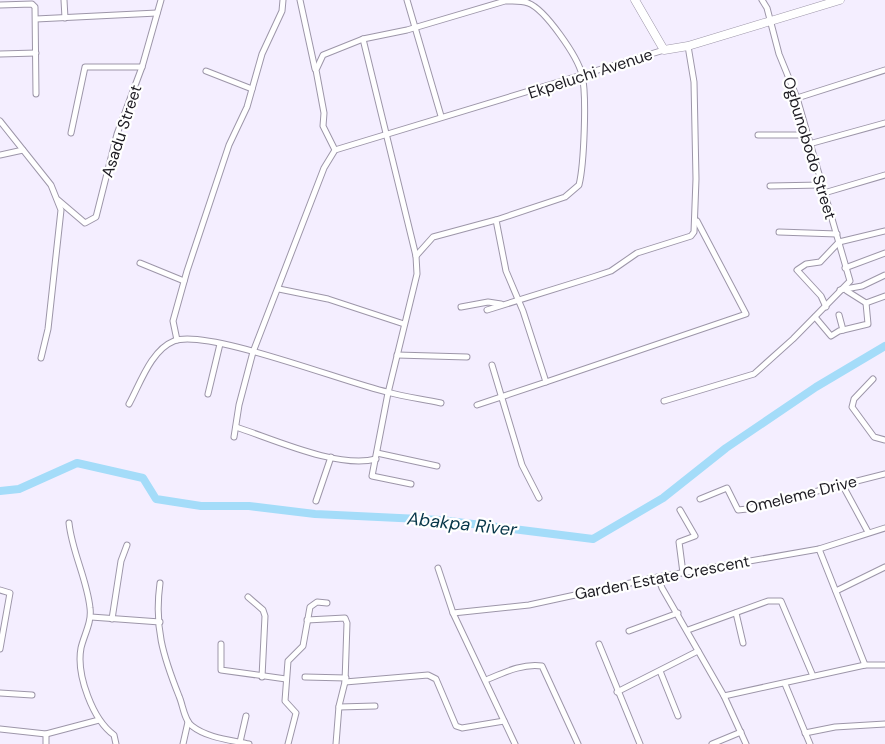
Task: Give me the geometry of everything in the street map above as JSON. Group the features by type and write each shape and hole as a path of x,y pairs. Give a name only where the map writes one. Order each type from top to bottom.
{"street":[{"path":"64,0 65,18"},
{"name":"Asadu Street","path":"58,200 85,223 96,217 117,134 142,67 161,0"},
{"path":"177,340 172,321 184,281 228,149 240,126 262,54 282,11 283,0"},
{"path":"234,437 239,405 253,352 324,168 338,149 323,126 324,113 300,0"},
{"path":"407,0 441,116"},
{"path":"635,0 664,50"},
{"name":"Ogbunobodo Street","path":"762,0 769,11 784,69 797,98 837,234 844,268"},
{"name":"Ekpeluchi Avenue","path":"338,149 441,116 518,96 664,50 688,46 840,0"},
{"path":"316,70 323,55 363,39 505,2 527,2 538,8 572,53 582,75 579,185 565,197 496,220 433,237 416,256"},
{"path":"0,5 32,4 35,7 36,94"},
{"path":"36,19 157,13"},
{"path":"363,39 416,256 416,284 388,393 373,477 411,483"},
{"path":"487,310 602,274 637,253 691,236 696,220 694,82 688,46"},
{"path":"0,54 36,53"},
{"path":"71,133 85,67 142,67"},
{"path":"797,98 885,70"},
{"path":"206,72 252,89"},
{"path":"0,121 51,184 58,200 60,221 48,329 41,358"},
{"path":"809,144 885,123"},
{"path":"758,135 807,135"},
{"path":"0,155 23,150"},
{"path":"824,193 885,175"},
{"path":"770,186 821,185"},
{"path":"496,220 506,271 546,382"},
{"path":"477,405 746,314 696,220"},
{"path":"826,307 821,296 797,270 806,264 820,262 839,242 885,231"},
{"path":"779,232 837,234"},
{"path":"664,401 754,374 843,290 849,281 844,268 885,253"},
{"path":"140,263 184,281"},
{"path":"843,290 870,284 885,275"},
{"path":"279,289 328,298 404,324"},
{"path":"815,317 831,336 843,330 867,325 869,317 866,303 843,290"},
{"path":"866,303 885,296"},
{"path":"461,307 488,302 502,305"},
{"path":"840,315 843,330"},
{"path":"129,404 153,361 168,344 177,340 194,338 253,352 388,393 441,403"},
{"path":"208,394 220,344"},
{"path":"397,355 467,357"},
{"path":"492,365 522,465 539,498"},
{"path":"873,379 854,399 852,407 874,437 885,440"},
{"path":"236,427 331,457 357,462 376,456 437,466"},
{"path":"316,501 331,457"},
{"name":"Omeleme Drive","path":"700,499 727,488 738,510 885,474"},
{"path":"843,486 868,532"},
{"path":"680,510 695,534 695,538 680,542 683,573"},
{"path":"69,523 91,617 81,650 87,696 104,729 114,735 116,744"},
{"name":"Garden Estate Crescent","path":"453,613 529,605 658,577 819,549 885,528"},
{"path":"112,619 121,561 128,545"},
{"path":"819,549 865,665"},
{"path":"438,568 453,613 515,744"},
{"path":"836,591 884,570"},
{"path":"658,577 662,588 724,696 746,744"},
{"path":"160,583 157,604 160,644 188,722 183,744"},
{"path":"0,590 10,593 0,649"},
{"path":"248,597 263,610 265,616 262,677"},
{"path":"688,630 768,601 781,601 813,676"},
{"path":"288,744 296,713 285,700 286,679 291,656 303,646 312,604 327,603"},
{"path":"629,631 678,613"},
{"path":"736,613 743,643"},
{"path":"91,617 160,622"},
{"path":"307,620 345,618 346,680 339,707 336,744"},
{"path":"221,644 221,670 286,679"},
{"path":"599,644 640,744"},
{"path":"617,692 698,651"},
{"path":"486,680 512,670 533,665 542,666 578,744"},
{"path":"724,696 865,665 885,665"},
{"path":"660,671 678,716"},
{"path":"305,677 346,680 418,675 435,679 456,726 504,722"},
{"path":"785,684 810,744"},
{"path":"0,693 32,695"},
{"path":"339,707 375,706"},
{"path":"235,743 246,716"},
{"path":"0,729 46,734 99,720"},
{"path":"188,722 204,733 235,743 249,744"},
{"path":"805,733 835,727 885,724"},
{"path":"712,744 741,732"},
{"path":"46,734 46,744"}],"waterway":[{"name":"Abakpa River","path":"0,491 19,489 77,463 143,478 156,499 201,506 249,506 315,514 441,520 593,539 663,498 726,448 816,387 885,346"}]}
